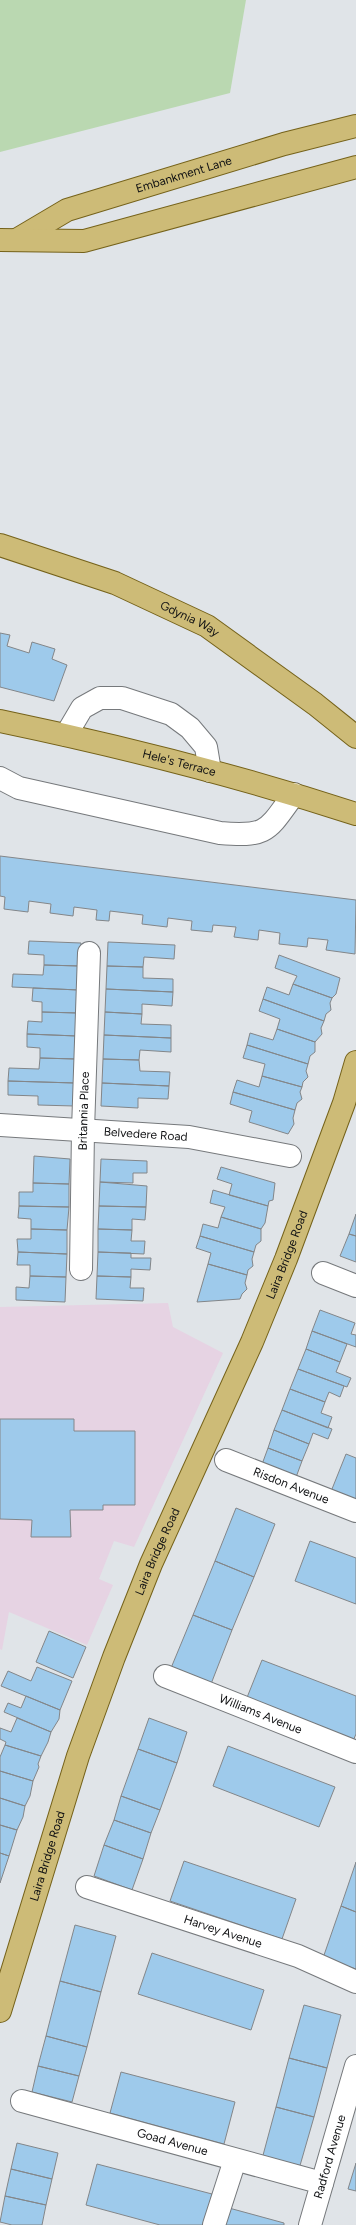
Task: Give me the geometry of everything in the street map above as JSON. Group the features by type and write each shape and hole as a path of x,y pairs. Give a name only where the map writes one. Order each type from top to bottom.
{"main road":[{"name":"Embankment Lane","path":"9,240 67,210 284,144 356,126"},
{"name":"Embankment Lane","path":"9,240 84,241 356,167"},
{"name":"Gdynia Way","path":"0,544 115,584 207,626 315,704 356,737"},
{"name":"Hele's Terrace","path":"0,721 66,735 210,771 294,794 356,814"},
{"name":"Laira Bridge Road","path":"0,2011 78,1756 114,1657 152,1564 255,1335 286,1259 344,1102 356,1062"},
{"name":"Laira Bridge Road","path":"344,1102 356,1084"}],"street":[{"path":"66,735 82,708 100,698 122,698 171,714 190,728 206,747 210,771"},
{"path":"0,778 19,788 220,833 249,836 270,828 294,794"},
{"name":"Britannia Place","path":"81,1269 83,1130 89,953"},
{"name":"Belvedere Road","path":"0,1125 189,1137 290,1156"},
{"path":"323,1273 356,1286"},
{"name":"Risdon Avenue","path":"226,1460 356,1511"},
{"name":"Williams Avenue","path":"165,1676 356,1752"},
{"name":"Harvey Avenue","path":"86,1887 298,1956 356,1982"},
{"name":"Radford Avenue","path":"310,2225 356,2066"},
{"name":"Goad Avenue","path":"22,2101 322,2183"},
{"path":"214,2225 235,2160"}],"shaded area":[{"path":"168,1303 173,1327 223,1353 134,1547 114,1541 99,1579 113,1585 87,1645 9,1612 2,1650 0,1649 0,1307"}],"green space":[{"path":"0,0 246,0 230,93 0,152"}],"building":[{"path":"0,633 10,635 7,646 29,653 32,642 55,649 52,659 67,665 54,701 0,687"},
{"path":"0,856 356,900 355,954 326,950 328,940 308,938 307,947 279,944 280,933 259,930 258,940 234,937 236,927 213,925 212,932 191,930 192,921 168,918 167,927 142,924 143,915 110,911 109,921 96,920 97,910 74,907 73,916 50,913 51,904 29,901 28,912 4,909 5,897 0,896"},
{"path":"29,941 81,943 80,966 44,965 44,955 28,954"},
{"path":"108,942 175,945 174,959 144,957 143,967 107,966"},
{"path":"279,955 340,978 336,994 332,998 293,984 297,976 275,968"},
{"path":"44,965 80,966 79,990 12,987 13,974 43,975"},
{"path":"107,966 143,967 143,978 173,979 173,992 106,989"},
{"path":"293,984 332,998 330,1003 331,1010 326,1014 324,1021 263,999 267,987 289,995"},
{"path":"33,988 79,990 78,1013 42,1012 42,1002 32,1001"},
{"path":"106,989 173,992 172,1006 142,1004 142,1014 105,1012"},
{"path":"263,999 324,1021 321,1028 322,1034 315,1042 277,1029 280,1019 259,1011"},
{"path":"42,1012 78,1013 77,1036 27,1034 28,1021 42,1022"},
{"path":"105,1012 142,1014 141,1024 171,1025 171,1038 104,1035"},
{"path":"277,1029 315,1042 315,1052 310,1056 308,1064 247,1045 250,1033 273,1040"},
{"path":"27,1034 77,1036 76,1059 40,1058 40,1048 27,1047"},
{"path":"104,1035 171,1038 171,1052 140,1050 139,1060 103,1059"},
{"path":"247,1045 308,1064 306,1071 308,1077 303,1082 302,1087 262,1076 265,1064 243,1058"},
{"path":"40,1058 76,1059 75,1083 8,1081 9,1068 39,1069"},
{"path":"103,1059 139,1060 140,1071 170,1072 169,1086 102,1083"},
{"path":"262,1076 302,1087 300,1092 302,1099 297,1103 295,1110 233,1092 237,1080 259,1087"},
{"path":"8,1081 75,1083 74,1106 38,1105 38,1096 8,1095"},
{"path":"102,1083 169,1086 168,1099 138,1098 138,1108 101,1106"},
{"path":"233,1092 295,1110 293,1118 294,1124 288,1134 249,1122 252,1111 230,1104"},
{"path":"34,1156 70,1159 69,1184 33,1183"},
{"path":"101,1159 147,1161 147,1173 133,1173 133,1183 100,1182"},
{"path":"221,1167 275,1183 273,1200 269,1201 268,1206 229,1195 232,1184 217,1179"},
{"path":"100,1182 147,1186 146,1207 99,1206"},
{"path":"33,1183 69,1184 69,1207 19,1206 19,1192 33,1192"},
{"path":"213,1190 268,1206 265,1223 261,1229 221,1217 225,1207 210,1203"},
{"path":"19,1206 69,1207 67,1230 31,1229 31,1219 18,1218"},
{"path":"99,1206 146,1207 145,1220 132,1219 132,1230 98,1229"},
{"path":"356,1214 356,1236 349,1234"},
{"path":"221,1217 261,1229 261,1241 256,1245 254,1252 200,1236 203,1224 218,1228"},
{"path":"31,1229 67,1230 67,1254 18,1252 17,1239 31,1239"},
{"path":"98,1229 132,1230 131,1241 145,1241 144,1254 98,1252"},
{"path":"349,1234 356,1236 356,1262 340,1256"},
{"path":"200,1236 254,1252 252,1259 253,1266 248,1270 247,1275 208,1264 211,1253 196,1248"},
{"path":"18,1252 67,1254 66,1277 30,1276 30,1265 17,1265"},
{"path":"98,1252 131,1253 131,1258 151,1258 150,1270 131,1269 131,1277 97,1276"},
{"path":"208,1264 247,1275 245,1283 247,1289 242,1294 240,1299 197,1302"},
{"path":"30,1276 66,1277 65,1302 16,1300 16,1287 29,1288"},
{"path":"97,1276 131,1277 130,1288 144,1288 143,1301 96,1299"},
{"path":"320,1310 355,1323 351,1334 356,1335 356,1347 312,1331"},
{"path":"312,1331 347,1344 340,1362 306,1349"},
{"path":"306,1349 340,1362 336,1372 351,1378 347,1387 298,1369"},
{"path":"298,1369 344,1386 340,1397 329,1392 325,1402 290,1389"},
{"path":"290,1389 325,1402 321,1413 332,1417 328,1428 282,1410"},
{"path":"282,1410 332,1429 328,1439 313,1433 309,1444 274,1430"},
{"path":"0,1419 74,1419 74,1431 135,1431 135,1505 103,1505 103,1510 70,1510 71,1537 31,1537 32,1520 0,1519"},
{"path":"274,1430 309,1444 302,1461 268,1448"},
{"path":"268,1448 302,1461 295,1480 261,1467"},
{"path":"346,1454 356,1458 356,1504 330,1494"},
{"path":"236,1508 275,1524 254,1577 215,1561"},
{"path":"310,1541 356,1558 356,1604 295,1581"},
{"path":"215,1561 254,1577 232,1630 193,1615"},
{"path":"193,1615 232,1630 211,1684 171,1668"},
{"path":"49,1631 86,1647 73,1678 36,1662"},
{"path":"262,1660 356,1696 356,1734 353,1741 246,1700"},
{"path":"37,1667 72,1681 60,1710 1,1686 8,1671 31,1681"},
{"path":"26,1696 60,1710 59,1719 51,1732 4,1712 8,1703 21,1708"},
{"path":"17,1718 51,1732 41,1756 5,1745 6,1742 0,1739 0,1728 11,1732"},
{"path":"149,1718 187,1732 177,1763 138,1749"},
{"path":"5,1745 41,1756 38,1764 39,1767 33,1781 0,1771 0,1757"},
{"path":"228,1746 335,1787 319,1827 213,1786"},
{"path":"138,1749 177,1763 160,1810 121,1796"},
{"path":"0,1771 33,1781 30,1796 25,1806 0,1798"},
{"path":"121,1796 160,1810 151,1833 114,1820"},
{"path":"0,1798 25,1806 23,1817 17,1830 0,1825"},
{"path":"114,1820 151,1833 143,1859 104,1845"},
{"path":"0,1825 17,1830 9,1856 0,1853"},
{"path":"104,1845 143,1859 132,1890 94,1876"},
{"path":"0,1853 9,1856 0,1883"},
{"path":"184,1861 296,1899 282,1939 170,1901"},
{"path":"356,1862 356,1912 341,1906"},
{"path":"341,1906 356,1912 356,1969 323,1958"},
{"path":"75,1925 116,1936 101,1992 60,1981"},
{"path":"152,1953 264,1990 251,2030 138,1994"},
{"path":"60,1981 101,1992 87,2047 46,2036"},
{"path":"304,2005 341,2015 327,2068 289,2058"},
{"path":"46,2036 87,2047 79,2076 38,2066"},
{"path":"289,2058 327,2068 314,2117 276,2107"},
{"path":"38,2066 79,2076 72,2102 32,2092"},
{"path":"121,2072 235,2102 224,2144 110,2113"},
{"path":"276,2107 314,2117 299,2169 262,2159"},
{"path":"17,2143 58,2153 52,2179 11,2169"},
{"path":"356,2163 356,2191 348,2189"},
{"path":"97,2164 212,2194 204,2225 160,2225 86,2205"},
{"path":"11,2169 52,2179 46,2205 5,2196"},
{"path":"5,2196 46,2205 42,2225 12,2225 0,2222"},
{"path":"229,2208 284,2223 284,2225 225,2225"}]}
